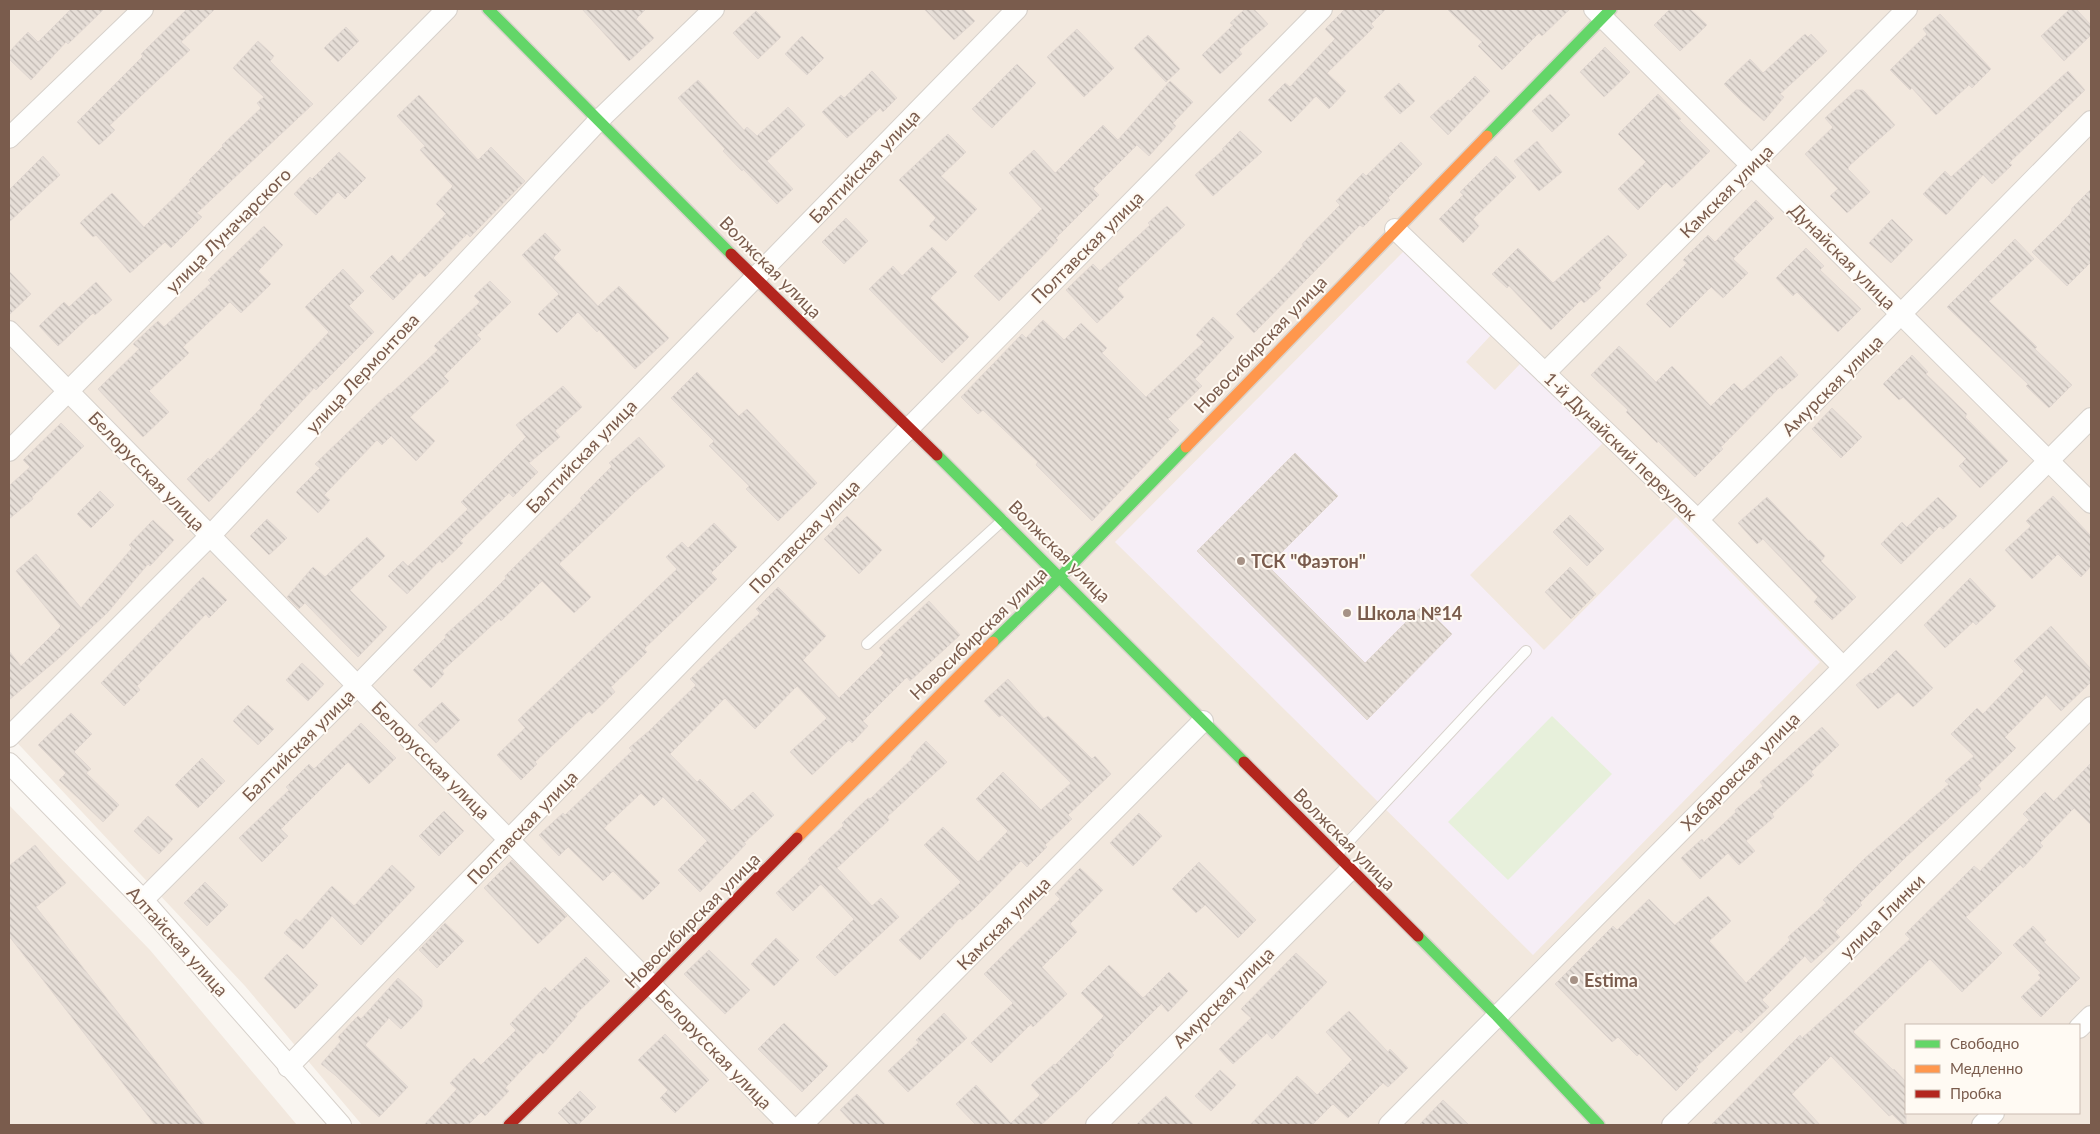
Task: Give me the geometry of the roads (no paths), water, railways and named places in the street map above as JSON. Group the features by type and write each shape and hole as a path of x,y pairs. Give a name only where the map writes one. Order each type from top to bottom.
{"street":[{"path":"9,138 143,9"},
{"name":"улица Луначарского","path":"9,451 446,9"},
{"name":"Волжская улица","path":"488,9 755,278 1003,519 1497,1016 1599,1125"},
{"name":"улица Лермонтова","path":"9,737 210,536 599,120 714,9"},
{"name":"Балтийская улица","path":"143,900 358,686 1017,9"},
{"name":"Полтавская улица","path":"288,1066 909,428 1322,9"},
{"name":"Камская улица","path":"1545,373 1907,9"},
{"name":"Дунайская улица","path":"1603,12 1751,165 2091,503"},
{"name":"Новосибирская улица","path":"509,1125 652,985 896,738 1060,577 1603,12"},
{"name":"Амурская улица","path":"1698,520 2091,121"},
{"name":"1-й Дунайский переулок","path":"1395,229 1698,520 1843,667"},
{"name":"Белорусская улица","path":"9,331 789,1125"},
{"name":"Хабаровская улица","path":"1389,1125 2091,418"},
{"name":"улица Глинки","path":"1672,1125 2091,707"},
{"name":"Камская улица","path":"802,1125 1203,721"},
{"name":"Алтайская улица","path":"9,763 143,900 341,1125"},
{"name":"Амурская улица","path":"1096,1125 1350,870"},
{"path":"2080,1027 2091,1016"},
{"path":"1982,1125 1993,1114"}],"lane":[{"path":"867,644 1003,519"},
{"path":"1335,855 1526,651"}],"place":[{"name":"ТСК \"Фаэтон\"","path":"1241,561"},
{"name":"Школа №14","path":"1347,613"},
{"name":"Estima","path":"1574,980"}]}
